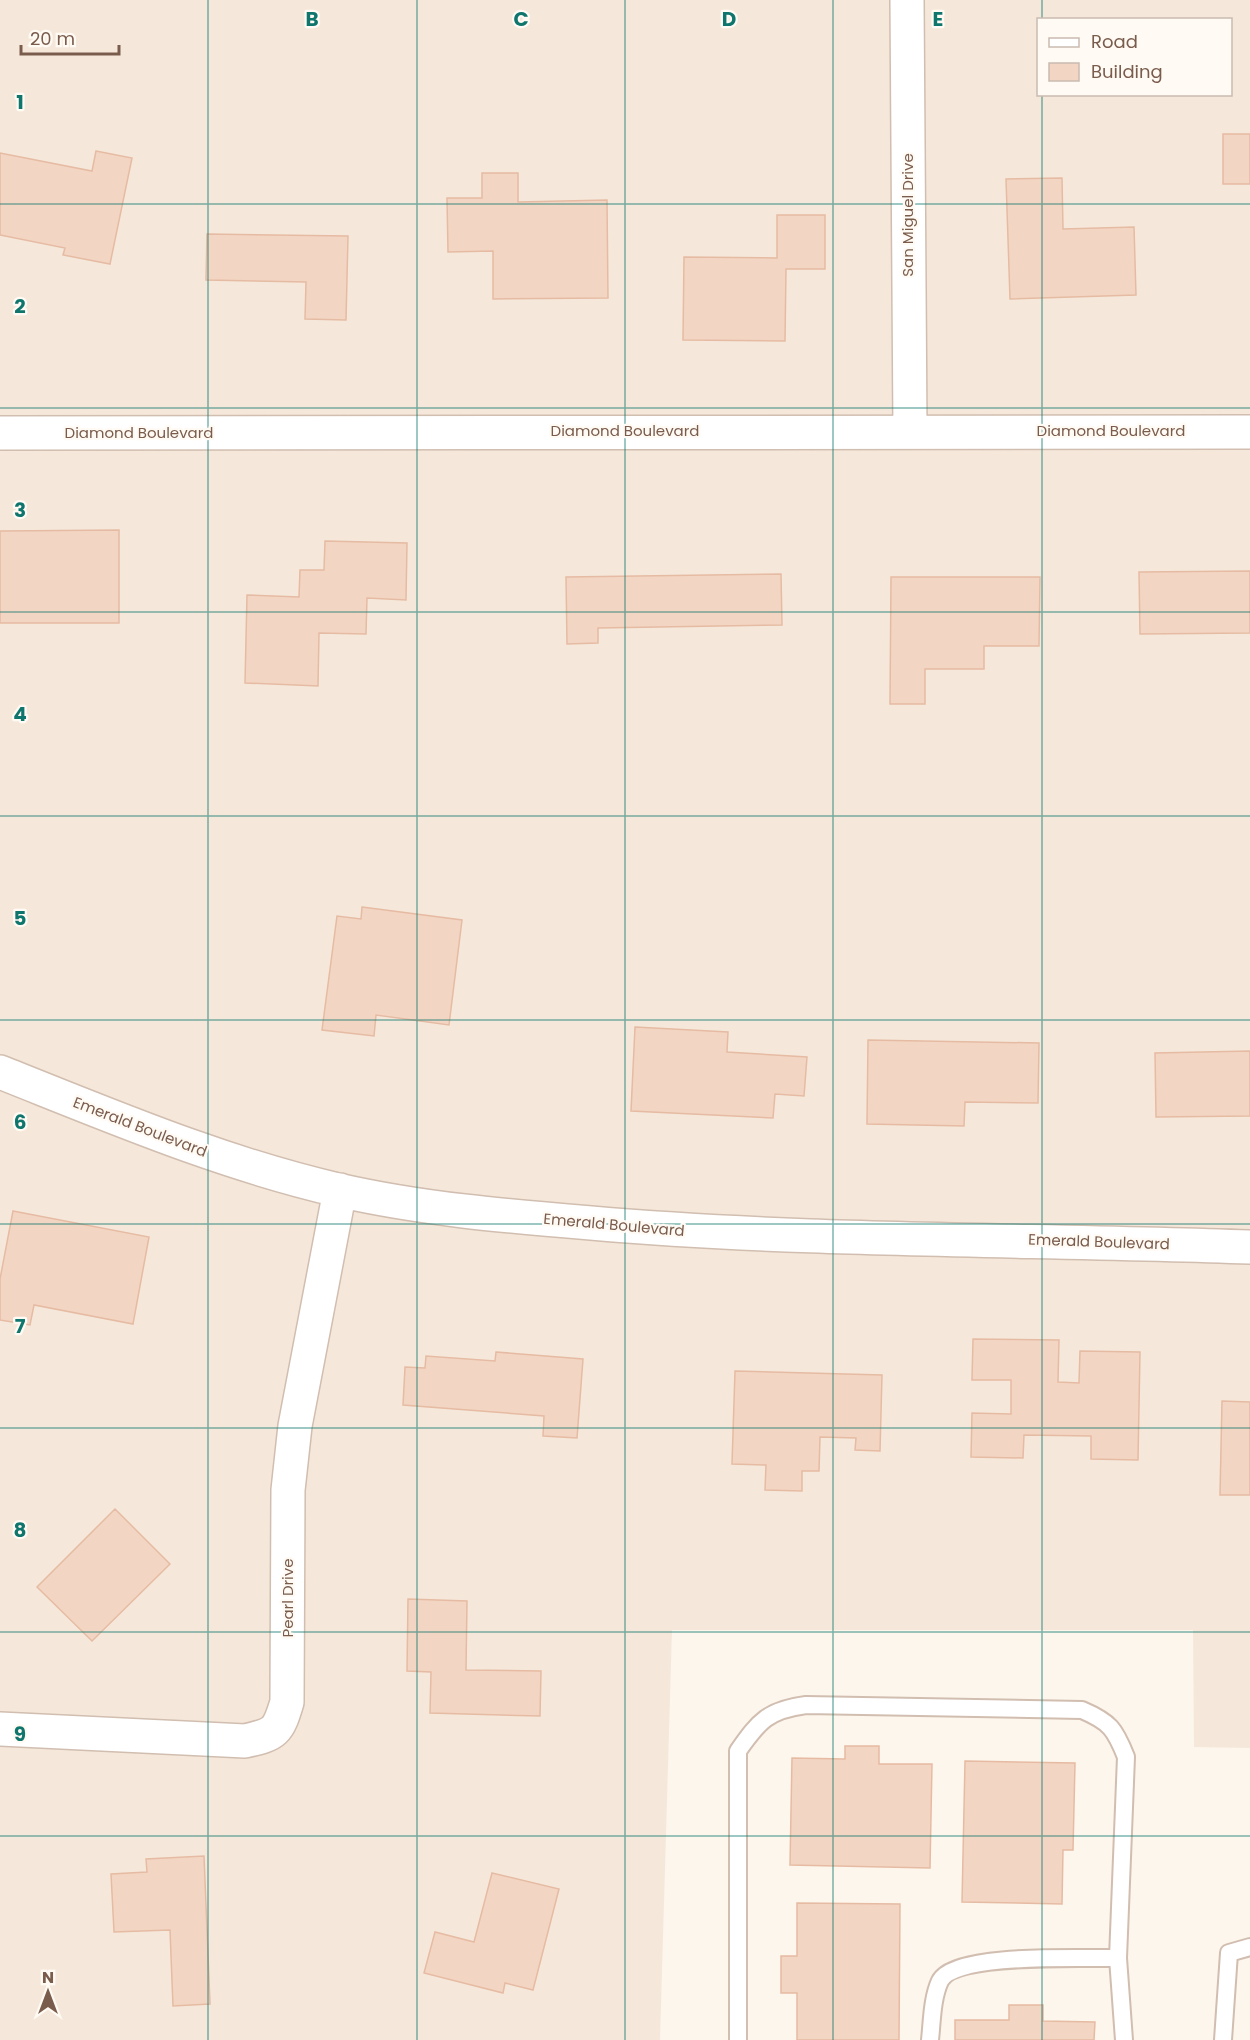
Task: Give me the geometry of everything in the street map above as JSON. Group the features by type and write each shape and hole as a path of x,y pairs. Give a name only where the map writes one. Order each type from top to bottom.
{"street":[{"name":"San Miguel Drive","path":"907,0 910,430"},
{"name":"Diamond Boulevard","path":"0,434 910,430 1250,432"},
{"name":"Emerald Boulevard","path":"0,1072 157,1135 255,1169 339,1190 463,1212 707,1233 1068,1240 1250,1247"},
{"name":"Pearl Drive","path":"0,1729 245,1741 269,1736 281,1723 287,1701 288,1490 295,1426 339,1190"}],"lane":[{"path":"738,2040 738,1751 763,1718 790,1707 806,1705 1082,1710 1103,1719 1116,1733 1126,1757 1118,1958 1124,2040"},
{"path":"1223,2040 1229,1953 1250,1947"},
{"path":"930,2040 940,1981 950,1970 970,1964 1004,1960 1118,1958"}],"shaded area":[{"path":"0,0 1250,0 1250,1748 1194,1747 1193,1630 672,1630 660,2040 0,2040"}],"building":[{"path":"1223,134 1250,134 1250,184 1223,184"},
{"path":"96,151 132,158 110,264 63,255 65,248 0,235 0,153 92,171"},
{"path":"482,173 518,173 518,202 607,200 608,298 493,299 493,251 448,252 447,198 482,198"},
{"path":"1062,178 1063,229 1134,227 1136,295 1010,299 1006,179"},
{"path":"777,215 825,215 825,269 786,269 785,341 683,340 684,257 777,258"},
{"path":"207,234 348,236 346,320 305,319 306,282 206,280"},
{"path":"119,530 119,623 0,623 0,531"},
{"path":"325,541 407,543 406,600 367,598 366,634 319,633 318,686 245,683 247,595 299,597 300,570 324,570"},
{"path":"1250,571 1250,633 1140,634 1139,572"},
{"path":"781,574 782,625 598,628 598,643 567,644 566,577"},
{"path":"891,577 1040,577 1039,646 984,646 984,669 925,669 925,704 890,704"},
{"path":"362,907 462,920 449,1025 376,1015 374,1036 322,1030 337,916 361,919"},
{"path":"635,1027 728,1032 727,1052 807,1057 804,1096 775,1094 773,1118 631,1111"},
{"path":"868,1040 1039,1043 1038,1103 965,1102 964,1126 867,1124"},
{"path":"1250,1051 1250,1116 1156,1117 1155,1053"},
{"path":"13,1211 149,1237 133,1324 34,1305 30,1325 0,1320 0,1279"},
{"path":"973,1339 1059,1340 1058,1382 1079,1383 1080,1351 1140,1352 1138,1460 1091,1459 1091,1436 1024,1435 1023,1458 971,1457 972,1413 1011,1414 1011,1380 972,1380"},
{"path":"496,1352 583,1359 577,1438 543,1436 544,1416 403,1405 405,1367 425,1368 426,1356 495,1361"},
{"path":"735,1371 882,1375 880,1451 855,1450 856,1438 820,1437 819,1471 802,1471 802,1491 765,1490 766,1465 732,1464"},
{"path":"1222,1401 1250,1402 1250,1495 1220,1495"},
{"path":"115,1509 170,1564 92,1641 37,1587"},
{"path":"408,1599 467,1601 466,1670 541,1671 540,1716 430,1713 431,1672 407,1671"},
{"path":"845,1746 879,1746 879,1764 932,1764 930,1868 790,1865 792,1758 845,1759"},
{"path":"965,1761 1075,1763 1073,1850 1063,1850 1062,1904 962,1902"},
{"path":"204,1856 210,2004 173,2006 170,1930 114,1932 111,1874 147,1872 146,1859"},
{"path":"492,1873 559,1889 533,1990 505,1983 503,1993 424,1973 435,1932 474,1942"},
{"path":"797,1903 900,1904 899,2040 797,2040 797,1993 781,1993 781,1956 797,1956"},
{"path":"1009,2005 1043,2005 1043,2021 1095,2022 1094,2040 955,2040 955,2020 1009,2020"}]}
